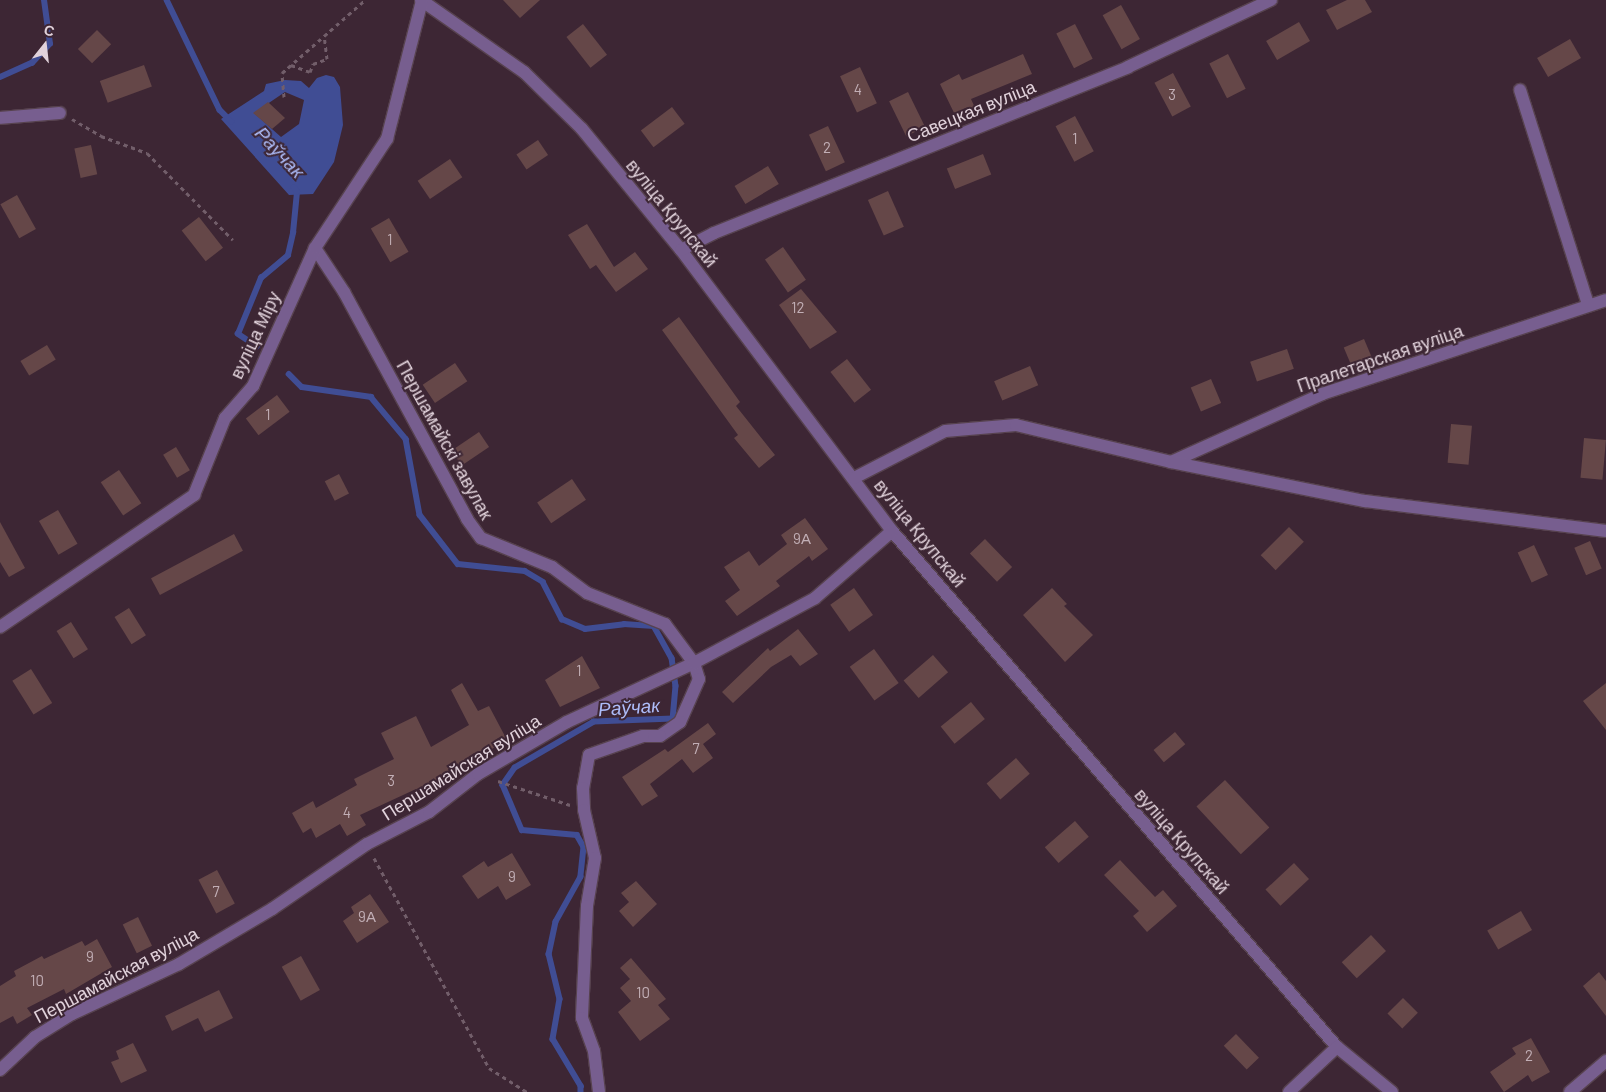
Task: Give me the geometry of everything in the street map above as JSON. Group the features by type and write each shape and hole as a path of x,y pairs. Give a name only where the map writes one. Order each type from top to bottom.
{"street":[{"name":"Савецкая вуліца","path":"681,250 714,233 1128,67 1271,0"},
{"name":"вуліца Крупскай","path":"422,1 524,72 582,129 681,250 892,531 1337,1047 1392,1092"},
{"name":"вуліца Міру","path":"0,627 194,495 225,418 253,386 316,248 387,138 422,1"},
{"path":"1520,90 1588,305"},
{"path":"0,118 60,113"},
{"name":"Першамайскі завулак","path":"316,248 348,300 467,519 481,538 552,567 588,593 665,624 688,665"},
{"name":"Пралетарская вуліца","path":"1171,462 1322,394 1606,300"},
{"path":"854,478 945,431 1016,425 1171,462 1365,501 1606,531"},
{"name":"Першамайская вуліца","path":"0,1070 35,1037 72,1014 188,959 272,909 367,844 429,812 478,774 567,722 637,692 666,674 688,665 815,598 892,531"},
{"path":"599,1092 594,1051 582,1018 587,906 595,858 584,810 583,788 589,754 643,736 660,736 680,722 699,679 688,665"},
{"path":"1288,1092 1337,1047"},
{"path":"1570,1092 1606,1061"}],"path":[{"path":"284,97 282,73 366,0"},
{"path":"291,65 310,72 313,64 327,59 324,36"},
{"path":"60,113 101,136 147,153 233,240"},
{"path":"495,780 584,810"},
{"path":"367,844 489,1068 528,1092"}],"water":[{"path":"326,75 334,77 340,87 343,125 334,162 313,194 289,195 221,119 264,91 266,84 285,80 301,81 309,88 317,78","holes":["285,92 304,100 299,124 281,137 254,113"]}],"building":[{"path":"503,0 540,0 520,18"},
{"path":"1347,0 1365,0 1372,12 1337,30 1326,10"},
{"path":"1121,5 1140,39 1122,49 1103,15"},
{"path":"1299,22 1310,41 1277,60 1266,41"},
{"path":"583,24 607,55 590,68 566,37"},
{"path":"1075,24 1093,59 1074,68 1056,34"},
{"path":"97,30 111,44 92,63 78,49"},
{"path":"1570,39 1581,58 1548,77 1537,58"},
{"path":"1023,54 1032,74 971,99 976,110 957,119 940,84 959,74 962,80"},
{"path":"1228,54 1246,89 1227,98 1209,64"},
{"path":"144,65 152,87 108,103 100,81"},
{"path":"860,67 877,103 857,113 840,76"},
{"path":"1173,73 1191,107 1172,116 1154,83"},
{"path":"908,92 925,127 906,136 889,101"},
{"path":"268,102 285,118 272,129 253,113"},
{"path":"672,107 685,124 653,147 641,130"},
{"path":"1075,116 1094,151 1074,162 1056,126"},
{"path":"828,126 845,162 826,171 809,135"},
{"path":"538,140 548,155 527,169 516,155"},
{"path":"91,145 97,174 81,178 74,149"},
{"path":"983,154 991,174 955,189 947,169"},
{"path":"450,159 462,177 430,199 418,181"},
{"path":"768,166 779,184 745,204 735,186"},
{"path":"888,191 904,227 884,236 868,200"},
{"path":"17,195 36,229 19,238 0,204"},
{"path":"199,217 223,248 206,261 182,231"},
{"path":"389,218 408,252 390,262 371,229"},
{"path":"587,224 614,267 635,252 648,269 616,292 596,265 590,269 568,235"},
{"path":"783,247 806,280 788,292 765,260"},
{"path":"801,289 837,332 810,349 779,305"},
{"path":"679,317 740,402 736,406 775,455 759,468 734,438 738,435 662,330"},
{"path":"1364,339 1374,363 1354,372 1344,348"},
{"path":"47,345 56,360 29,376 20,361"},
{"path":"1287,349 1294,369 1257,382 1250,362"},
{"path":"847,359 871,390 854,403 830,372"},
{"path":"455,363 467,381 435,403 423,385"},
{"path":"1030,366 1038,385 1002,401 994,381"},
{"path":"1211,379 1221,403 1201,412 1191,388"},
{"path":"277,395 290,412 258,435 246,418"},
{"path":"1451,424 1472,426 1469,465 1448,463"},
{"path":"479,432 489,447 462,465 452,450"},
{"path":"1584,438 1606,440 1602,480 1581,478"},
{"path":"176,447 190,470 177,478 163,455"},
{"path":"119,470 141,503 123,515 101,482"},
{"path":"339,474 349,494 335,501 325,481"},
{"path":"572,479 586,500 551,523 537,502"},
{"path":"58,510 78,544 58,555 39,521"},
{"path":"805,518 828,549 812,561 809,556 776,581 780,586 737,616 725,601 740,590 724,567 749,551 759,566 787,544 781,535"},
{"path":"0,522 25,568 9,577 0,562"},
{"path":"1289,527 1304,542 1276,570 1261,555"},
{"path":"234,534 243,551 160,595 151,578"},
{"path":"985,539 1012,567 997,582 970,554"},
{"path":"1590,541 1602,569 1586,575 1574,548"},
{"path":"1534,545 1548,575 1532,583 1518,553"},
{"path":"854,588 873,615 849,632 830,605"},
{"path":"1052,588 1067,604 1064,606 1093,635 1065,662 1023,615"},
{"path":"129,608 146,635 132,644 115,617"},
{"path":"71,622 88,649 74,658 57,631"},
{"path":"798,629 818,654 800,666 791,655 771,667 733,703 722,692 768,648 770,651"},
{"path":"874,649 899,683 874,701 850,667"},
{"path":"933,655 948,672 919,698 904,681"},
{"path":"582,656 600,688 560,707 545,680"},
{"path":"31,669 52,703 34,715 12,681"},
{"path":"462,683 478,711 489,706 507,740 418,793 416,789 360,815 366,825 347,836 340,824 316,838 311,828 303,833 292,813 313,801 316,808 357,785 354,779 394,759 381,733 416,716 431,747 469,725 451,690"},
{"path":"1606,683 1606,730 1583,701"},
{"path":"971,702 985,719 955,744 941,727"},
{"path":"708,723 716,734 703,744 713,758 693,773 682,759 650,784 658,796 642,806 622,777 665,749 668,752"},
{"path":"1175,732 1185,744 1164,762 1154,750"},
{"path":"1016,758 1030,774 1000,799 987,784"},
{"path":"1225,780 1269,828 1241,854 1196,807"},
{"path":"1075,821 1089,837 1059,863 1045,847"},
{"path":"512,853 531,885 506,900 498,886 478,899 462,876 484,861 488,867"},
{"path":"1120,860 1155,897 1163,890 1177,906 1147,932 1133,916 1139,911 1104,875"},
{"path":"1294,863 1309,879 1280,906 1265,890"},
{"path":"217,870 235,904 216,913 198,880"},
{"path":"636,881 657,904 633,927 619,911 629,902 621,893"},
{"path":"370,894 389,922 357,943 343,921 354,913 351,907"},
{"path":"1521,911 1532,930 1498,950 1487,930"},
{"path":"138,917 152,946 137,953 123,924"},
{"path":"1371,935 1386,951 1357,978 1342,962"},
{"path":"97,939 112,967 66,994 64,989 27,1008 32,1015 17,1024 13,1016 0,1023 0,986 16,976 14,971 42,956 44,959 82,941 85,946"},
{"path":"301,956 320,990 301,1001 282,967"},
{"path":"631,958 666,999 658,1005 670,1019 640,1041 618,1012 631,1001 620,988 630,979 620,968"},
{"path":"1599,972 1606,981 1606,1016 1583,986"},
{"path":"219,990 233,1018 205,1032 198,1018 172,1031 165,1016"},
{"path":"1403,998 1418,1013 1402,1028 1387,1014"},
{"path":"1236,1034 1259,1058 1247,1070 1224,1046"},
{"path":"1531,1038 1550,1072 1532,1082 1528,1075 1504,1092 1490,1072 1516,1054 1512,1048"},
{"path":"133,1043 147,1071 121,1083 111,1062 119,1059 116,1051"}],"waterway":[{"name":"Раўчак","path":"0,77 32,63 50,44 44,0"},
{"name":"Раўчак","path":"167,0 220,110 231,121"},
{"name":"Раўчак","path":"257,347 238,334 261,278 288,255 293,233 297,192 294,188"},
{"name":"Раўчак","path":"289,374 302,387 371,397 406,439 420,515 458,564 525,571 543,582 562,619 585,629 624,624 654,626 672,658 676,686 673,719 594,722 515,768 503,785 522,830 577,835 584,847 581,877 556,922 549,954 560,999 553,1039 581,1086 581,1092"}]}
